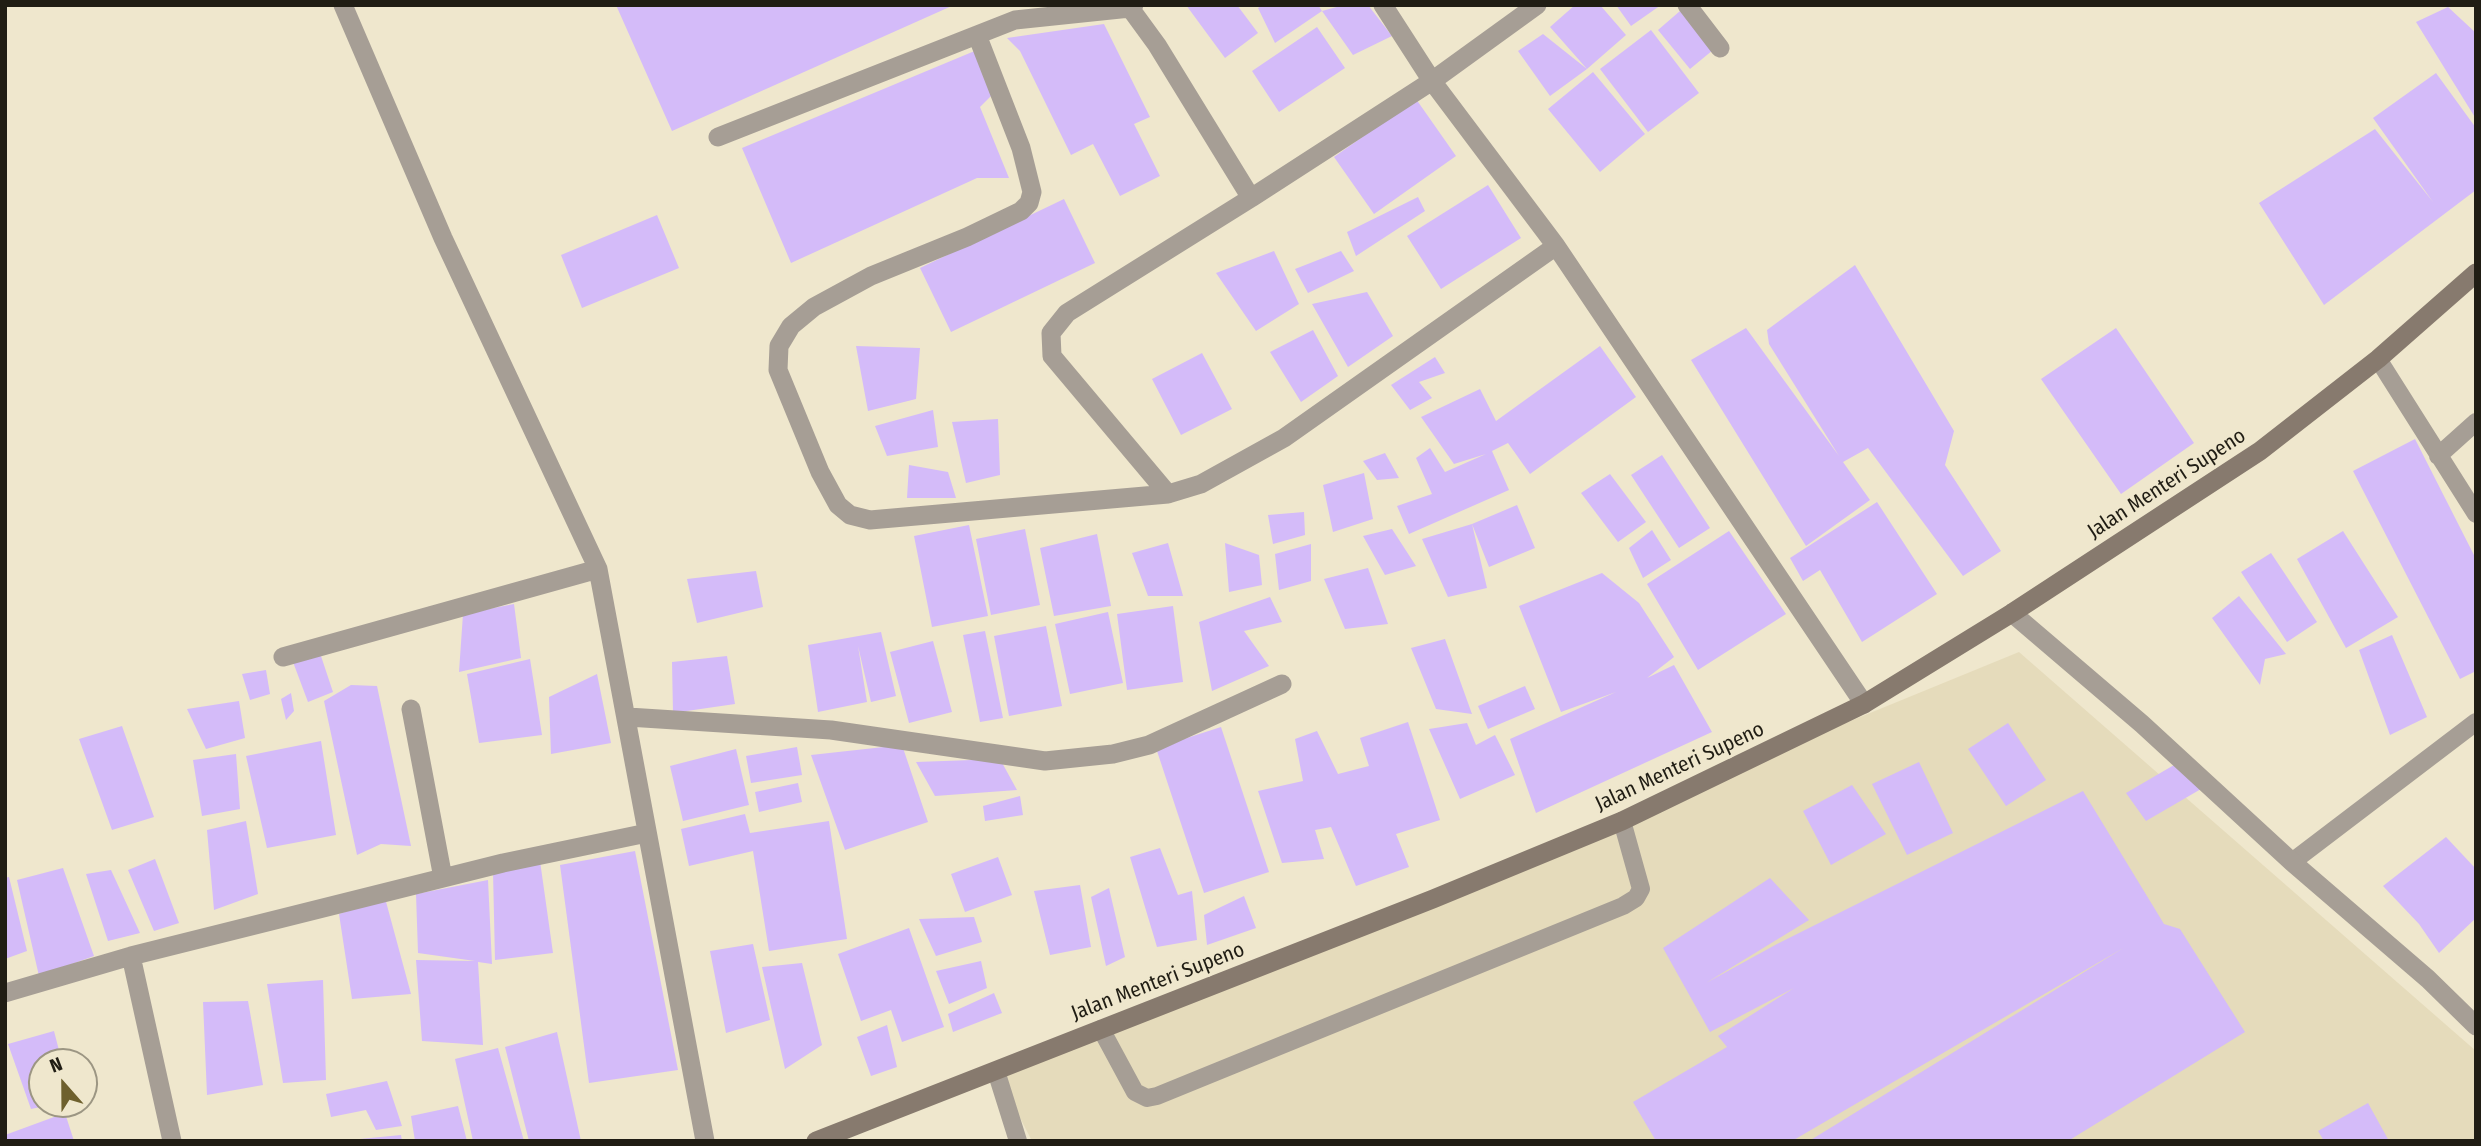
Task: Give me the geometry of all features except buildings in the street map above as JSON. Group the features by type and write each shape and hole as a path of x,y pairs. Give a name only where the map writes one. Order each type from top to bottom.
{"main road":[{"name":"Jalan Menteri Supeno","path":"816,1141 1433,899 1622,821 1864,704 2012,613 2260,451 2378,359 2476,274"}],"street":[{"path":"343,5 443,238 598,569 628,717 705,1141"},
{"path":"1382,5 1432,81 1556,246 1864,704"},
{"path":"1168,494 1052,356 1051,333 1067,313 1432,81 1537,5"},
{"path":"1687,5 1720,48"},
{"path":"718,137 977,35 1012,13 1132,7 1251,198"},
{"path":"977,35 1021,148 1032,192 1029,203 1021,211 967,237 871,276 814,307 791,326 779,346 778,370 815,460 838,505 850,515 870,520 1168,494 1201,484 1284,438 1556,246"},
{"path":"283,657 598,569"},
{"path":"2012,613 2142,724 2292,862 2428,979 2476,1026"},
{"path":"628,717 831,730 1045,761 1113,754 1149,745 1282,684"},
{"path":"411,709 443,878"},
{"path":"5,993 131,956 443,878 647,833"},
{"path":"131,956 172,1141"}],"lane":[{"path":"2378,359 2476,514"},
{"path":"2438,456 2476,422"},
{"path":"2292,862 2476,722"},
{"path":"1101,1029 1135,1092 1147,1098 1157,1096 1623,906 1636,898 1641,889 1622,821"},
{"path":"996,1071 1018,1141"}],"shaded area":[{"path":"2019,652 2476,1051 2476,1141 1032,1141 996,1071"}]}
